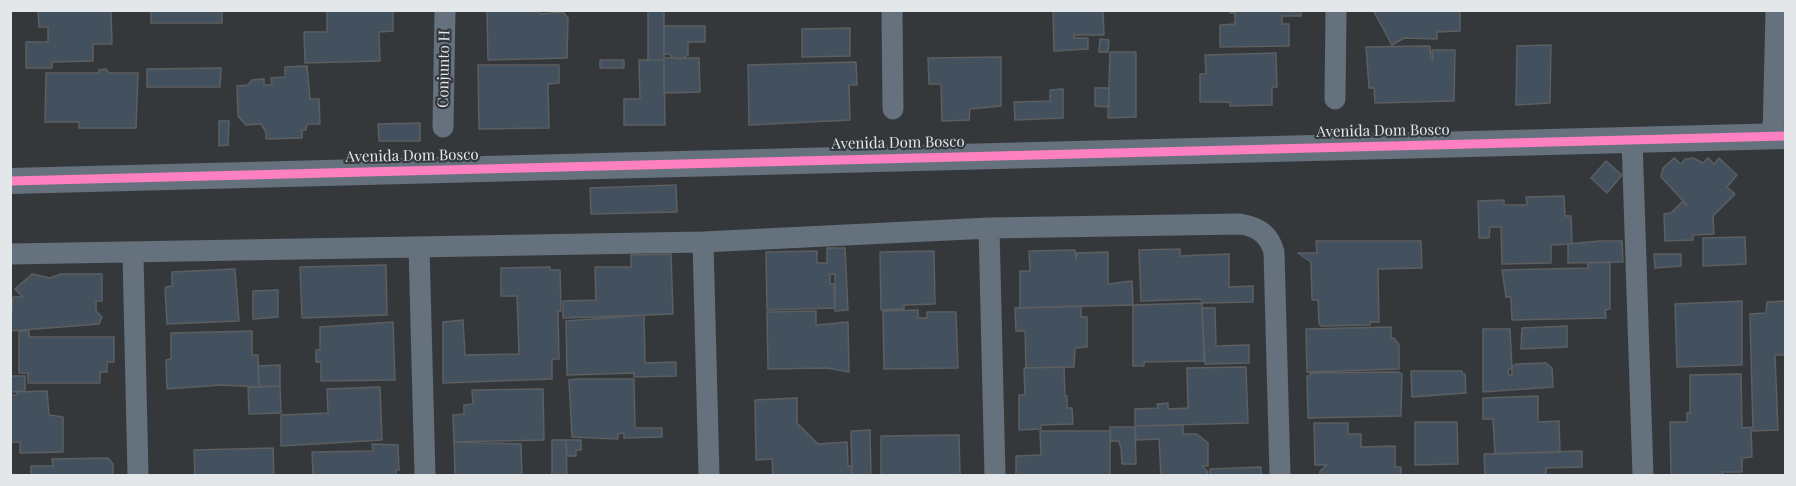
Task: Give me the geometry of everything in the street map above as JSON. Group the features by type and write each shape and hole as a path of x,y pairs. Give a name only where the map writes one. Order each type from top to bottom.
{"street":[{"name":"Conjunto H","path":"442,127 445,10"},
{"path":"892,10 893,109"},
{"path":"1335,99 1336,10"},
{"path":"1776,10 1779,136"},
{"name":"Avenida Dom Bosco","path":"10,181 1779,136"},
{"path":"1632,139 1644,476"},
{"path":"10,254 133,254 703,242 989,228 1240,224 1253,226 1263,232 1271,242 1274,252 1280,476"},
{"path":"989,228 995,476"},
{"path":"703,242 709,476"},
{"path":"419,247 425,476"},
{"path":"133,254 138,476"}],"building":[{"path":"38,10 111,10 112,44 93,44 93,61 52,62 52,68 26,68 26,42 48,42 48,27 39,27"},
{"path":"151,10 222,10 222,23 151,23"},
{"path":"327,10 393,10 393,31 379,32 380,61 305,63 304,32 327,32"},
{"path":"487,10 536,10 541,14 563,12 568,18 567,58 488,60"},
{"path":"648,10 664,10 664,60 648,60"},
{"path":"1053,10 1103,10 1104,35 1074,35 1074,38 1088,38 1088,49 1054,51"},
{"path":"1230,10 1301,10 1301,16 1282,16 1282,24 1289,24 1289,46 1220,47 1220,25 1235,24 1235,13 1230,13"},
{"path":"1373,10 1460,10 1460,31 1437,32 1437,39 1404,38 1392,45"},
{"path":"664,26 705,26 705,42 688,42 688,55 682,59 673,58 669,54 664,54"},
{"path":"850,28 850,56 802,57 802,29"},
{"path":"1100,39 1109,40 1108,52 1099,52"},
{"path":"1551,45 1550,103 1516,105 1517,46"},
{"path":"1430,46 1431,60 1433,60 1432,50 1455,50 1454,101 1375,103 1374,88 1369,88 1366,47"},
{"path":"1110,52 1136,52 1136,117 1108,118"},
{"path":"1276,53 1277,87 1272,87 1272,105 1230,106 1230,102 1200,102 1200,74 1206,74 1205,55"},
{"path":"1001,57 1001,106 970,109 969,120 942,121 941,84 929,84 928,58"},
{"path":"664,58 699,58 700,92 664,93"},
{"path":"600,60 624,60 624,68 600,68"},
{"path":"639,60 664,60 665,125 624,125 624,99 640,99"},
{"path":"856,62 857,85 849,85 850,120 749,125 748,65"},
{"path":"478,65 559,65 559,83 548,84 549,128 479,129"},
{"path":"307,66 310,99 319,99 320,124 307,124 306,130 302,130 302,138 266,139 266,132 261,124 246,125 238,116 237,86 248,85 252,80 264,79 264,85 272,85 271,78 285,77 285,67"},
{"path":"221,68 220,87 147,87 147,69"},
{"path":"106,69 109,73 138,73 136,128 79,128 79,122 45,122 46,73 99,73 99,70"},
{"path":"1095,88 1109,88 1109,107 1095,106"},
{"path":"1063,89 1063,118 1015,120 1014,102 1050,101 1050,90"},
{"path":"219,121 229,121 228,145 219,146"},
{"path":"420,123 420,141 379,141 378,124"},
{"path":"1674,158 1681,164 1685,159 1693,158 1703,163 1708,158 1714,164 1719,158 1737,175 1727,187 1735,194 1713,216 1714,234 1693,235 1693,240 1665,241 1664,214 1671,213 1682,202 1687,205 1661,177 1663,168"},
{"path":"1606,161 1622,175 1607,193 1591,178"},
{"path":"676,185 677,212 591,214 590,188"},
{"path":"1564,196 1565,216 1571,216 1572,244 1551,245 1551,263 1502,264 1501,227 1490,227 1489,238 1479,238 1478,201 1504,200 1504,205 1527,205 1526,197"},
{"path":"1745,237 1746,264 1703,266 1703,238"},
{"path":"1316,241 1421,241 1422,268 1378,269 1379,322 1370,322 1370,325 1321,326 1318,300 1312,300 1311,262 1298,253 1317,253"},
{"path":"1622,241 1623,262 1568,263 1568,244"},
{"path":"827,248 845,248 848,310 835,311 835,308 767,310 766,252 817,251 817,263 827,263","holes":["830,274 835,274 835,308 834,284 830,284"]},
{"path":"1180,249 1180,256 1229,254 1229,287 1253,286 1253,302 1202,303 1201,299 1141,301 1139,250"},
{"path":"1075,250 1076,260 1077,253 1108,252 1108,284 1132,281 1133,305 1020,308 1020,271 1030,271 1029,251"},
{"path":"934,251 935,304 904,305 904,309 881,310 880,252"},
{"path":"671,254 673,314 563,318 563,301 596,300 595,267 631,267 631,255"},
{"path":"1654,254 1681,254 1681,266 1655,268"},
{"path":"1610,262 1610,309 1605,310 1606,318 1512,320 1511,297 1506,297 1502,270 1588,268 1588,263"},
{"path":"386,265 387,315 302,318 300,267"},
{"path":"550,267 550,270 560,270 561,311 558,311 559,359 552,359 552,379 443,383 443,322 463,320 465,355 519,354 517,296 501,296 501,268"},
{"path":"235,269 239,321 167,324 165,291 166,287 172,286 172,272"},
{"path":"32,274 50,278 61,274 102,274 102,301 96,301 96,311 102,317 99,324 10,331 13,297 23,297 15,289"},
{"path":"278,290 278,317 253,319 253,291"},
{"path":"1742,301 1742,365 1677,367 1675,304"},
{"path":"1786,301 1786,355 1775,355 1778,430 1753,431 1750,314 1766,313 1767,302"},
{"path":"1202,303 1204,361 1144,362 1144,366 1133,366 1133,305"},
{"path":"1081,306 1081,317 1087,317 1087,347 1075,348 1074,367 1026,368 1025,331 1016,331 1015,308"},
{"path":"1202,308 1215,308 1216,346 1249,345 1249,363 1205,364"},
{"path":"918,310 918,318 927,318 927,312 956,312 958,368 884,369 883,311"},
{"path":"816,311 816,325 848,322 849,372 827,368 768,369 767,312"},
{"path":"644,315 645,363 676,362 676,376 634,377 634,373 567,375 566,321"},
{"path":"393,322 395,380 321,381 321,362 316,362 316,350 320,350 320,327"},
{"path":"1567,326 1567,347 1521,349 1522,328"},
{"path":"1391,327 1391,338 1394,338 1399,345 1399,369 1307,372 1306,329"},
{"path":"1483,329 1510,329 1512,369 1516,364 1546,363 1552,368 1553,387 1483,392"},
{"path":"19,331 29,331 29,337 114,337 114,362 107,362 107,372 100,372 100,383 28,383 28,373 19,373"},
{"path":"252,331 252,355 258,355 259,387 221,385 167,389 166,360 171,359 171,333"},
{"path":"280,365 280,386 259,387 258,366"},
{"path":"1064,367 1065,396 1067,396 1067,408 1072,408 1073,424 1041,425 1041,429 1019,430 1019,395 1025,395 1024,368"},
{"path":"1246,367 1248,423 1135,426 1135,409 1158,408 1157,404 1168,403 1168,409 1188,408 1187,368"},
{"path":"1411,371 1462,371 1462,374 1465,374 1466,393 1412,397"},
{"path":"1399,372 1402,374 1401,416 1308,418 1307,376 1310,376 1310,373"},
{"path":"1741,374 1742,428 1751,427 1752,457 1742,458 1742,472 1722,472 1723,475 1671,476 1670,422 1687,422 1687,413 1690,413 1690,375"},
{"path":"10,376 25,376 25,391 10,392"},
{"path":"634,379 635,428 662,428 662,437 624,438 624,433 618,434 618,439 572,437 569,380"},
{"path":"280,386 281,413 249,414 248,387"},
{"path":"380,387 382,440 281,446 281,415 328,413 327,389"},
{"path":"543,389 544,440 454,442 453,415 464,414 464,405 473,404 472,390"},
{"path":"47,391 49,415 63,417 63,452 20,453 20,442 10,442 10,395 17,395 17,392"},
{"path":"1538,396 1538,422 1559,421 1560,452 1495,454 1493,419 1483,419 1483,398"},
{"path":"797,398 797,423 818,444 847,442 848,466 851,466 852,476 773,476 772,459 756,460 755,400"},
{"path":"1415,422 1457,422 1458,464 1415,465"},
{"path":"1314,423 1348,423 1348,434 1361,434 1361,447 1395,446 1395,467 1401,467 1401,476 1320,476 1320,471 1327,465 1315,465"},
{"path":"1183,425 1183,434 1197,434 1208,443 1208,466 1202,466 1208,472 1205,476 1161,476 1159,439 1136,440 1135,426"},
{"path":"1110,427 1135,427 1136,464 1122,464 1119,441 1111,441"},
{"path":"870,430 871,476 852,476 851,431"},
{"path":"1040,431 1110,431 1110,476 1016,476 1016,456 1041,455"},
{"path":"959,435 960,476 881,476 881,436"},
{"path":"552,440 566,440 567,476 552,476"},
{"path":"566,440 581,440 581,450 576,450 576,456 567,456"},
{"path":"454,442 521,444 522,476 455,476"},
{"path":"372,444 398,445 399,470 396,470 396,476 313,476 312,452 373,451"},
{"path":"273,448 274,476 195,476 194,450"},
{"path":"1582,451 1582,467 1546,468 1546,476 1485,476 1484,454"},
{"path":"108,458 113,464 113,476 31,476 31,466 53,466 52,459"},
{"path":"1261,467 1261,476 1210,476 1210,469"}],"cycle path":[{"path":"10,181 1786,136"}]}
